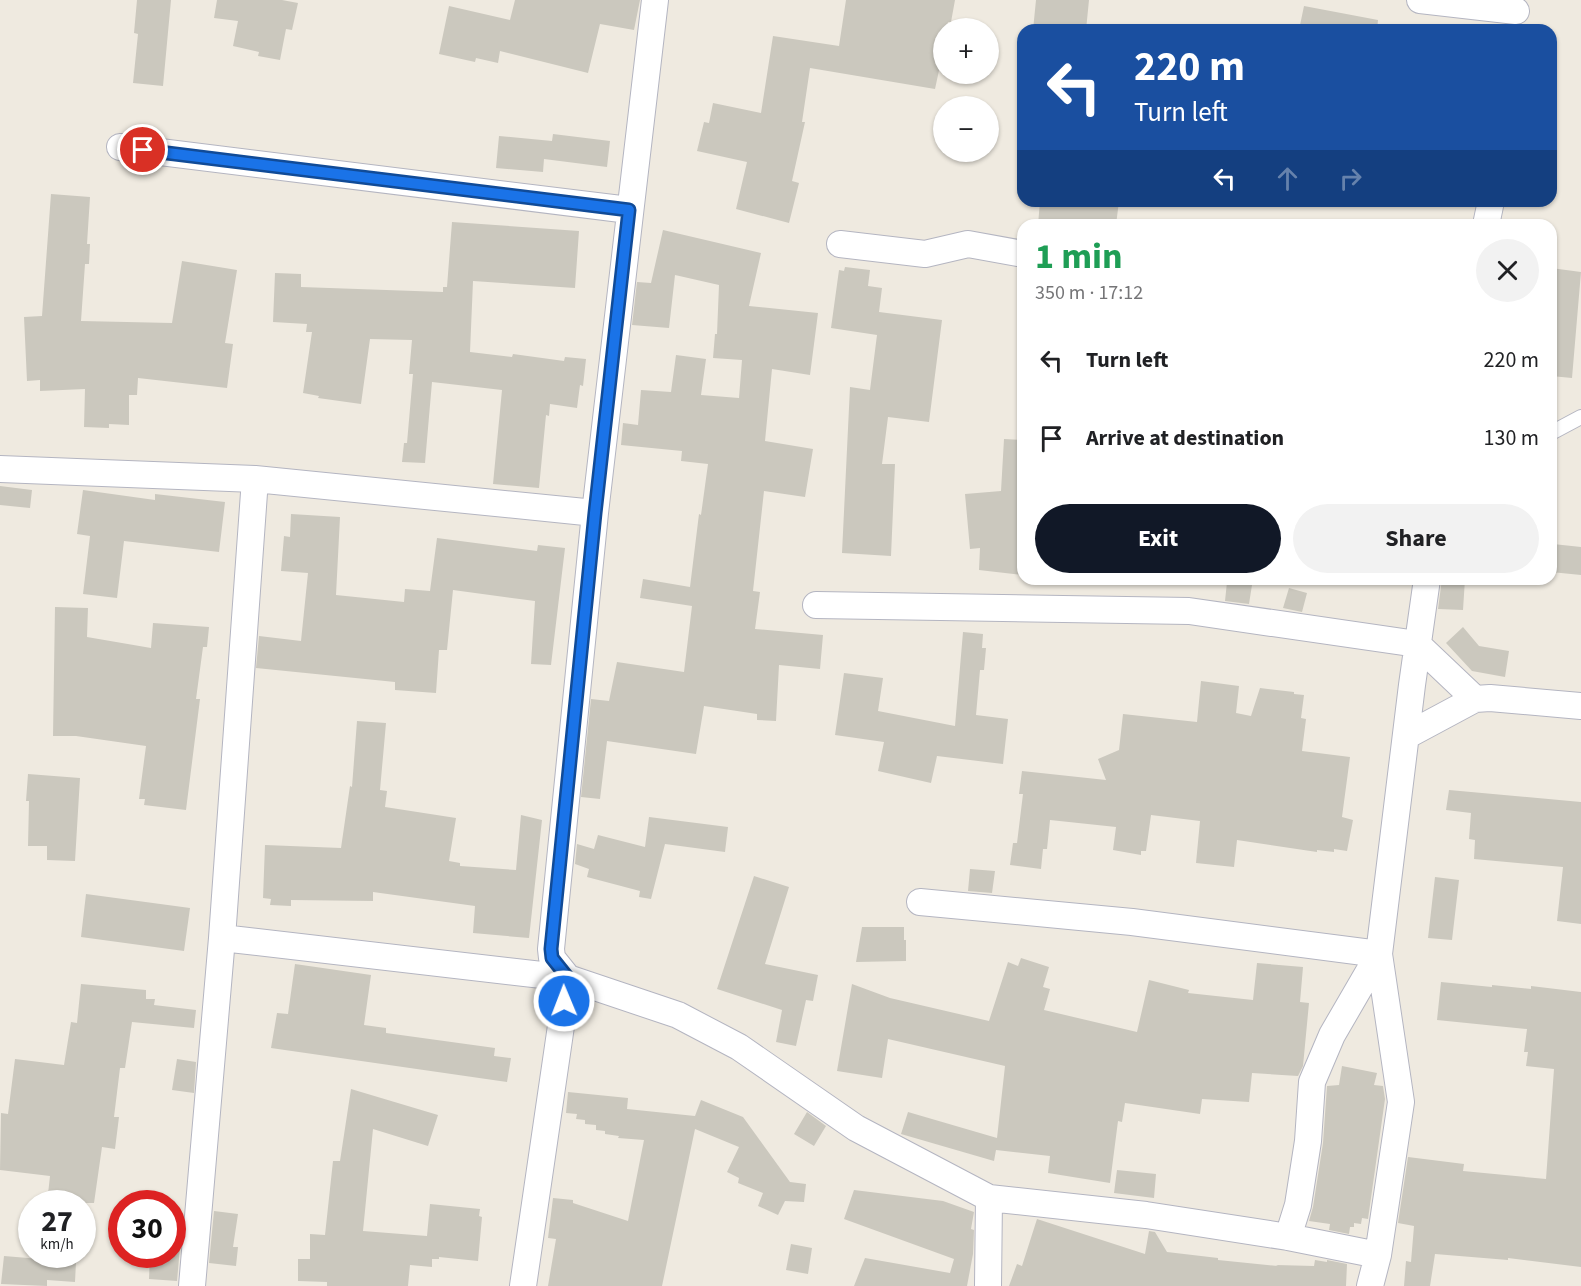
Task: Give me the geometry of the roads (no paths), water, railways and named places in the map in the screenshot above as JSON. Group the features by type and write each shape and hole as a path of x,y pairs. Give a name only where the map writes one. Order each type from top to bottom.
{"street":[{"path":"523,1286 568,978 552,958 551,949 595,513 655,0"},
{"path":"1420,0 1516,14"},
{"path":"120,147 629,210"},
{"path":"840,244 926,254 968,244 1017,253"},
{"path":"0,469 255,479 595,513"},
{"path":"192,1286 222,938 255,479"},
{"path":"1370,1286 1378,1255 1401,1102 1379,954 1426,585"},
{"path":"816,605 1189,610 1417,644 1475,699"},
{"path":"1406,736 1475,699 1490,698 1581,706"},
{"path":"920,902 1132,922 1379,954"},
{"path":"222,938 568,978 678,1015 739,1047 856,1128 989,1198 1146,1215 1288,1237 1378,1255"},
{"path":"1288,1237 1298,1205 1308,1141 1312,1082 1332,1035 1379,954"},
{"path":"988,1286 989,1198"}],"lane":[{"path":"1557,430 1581,417"}]}
